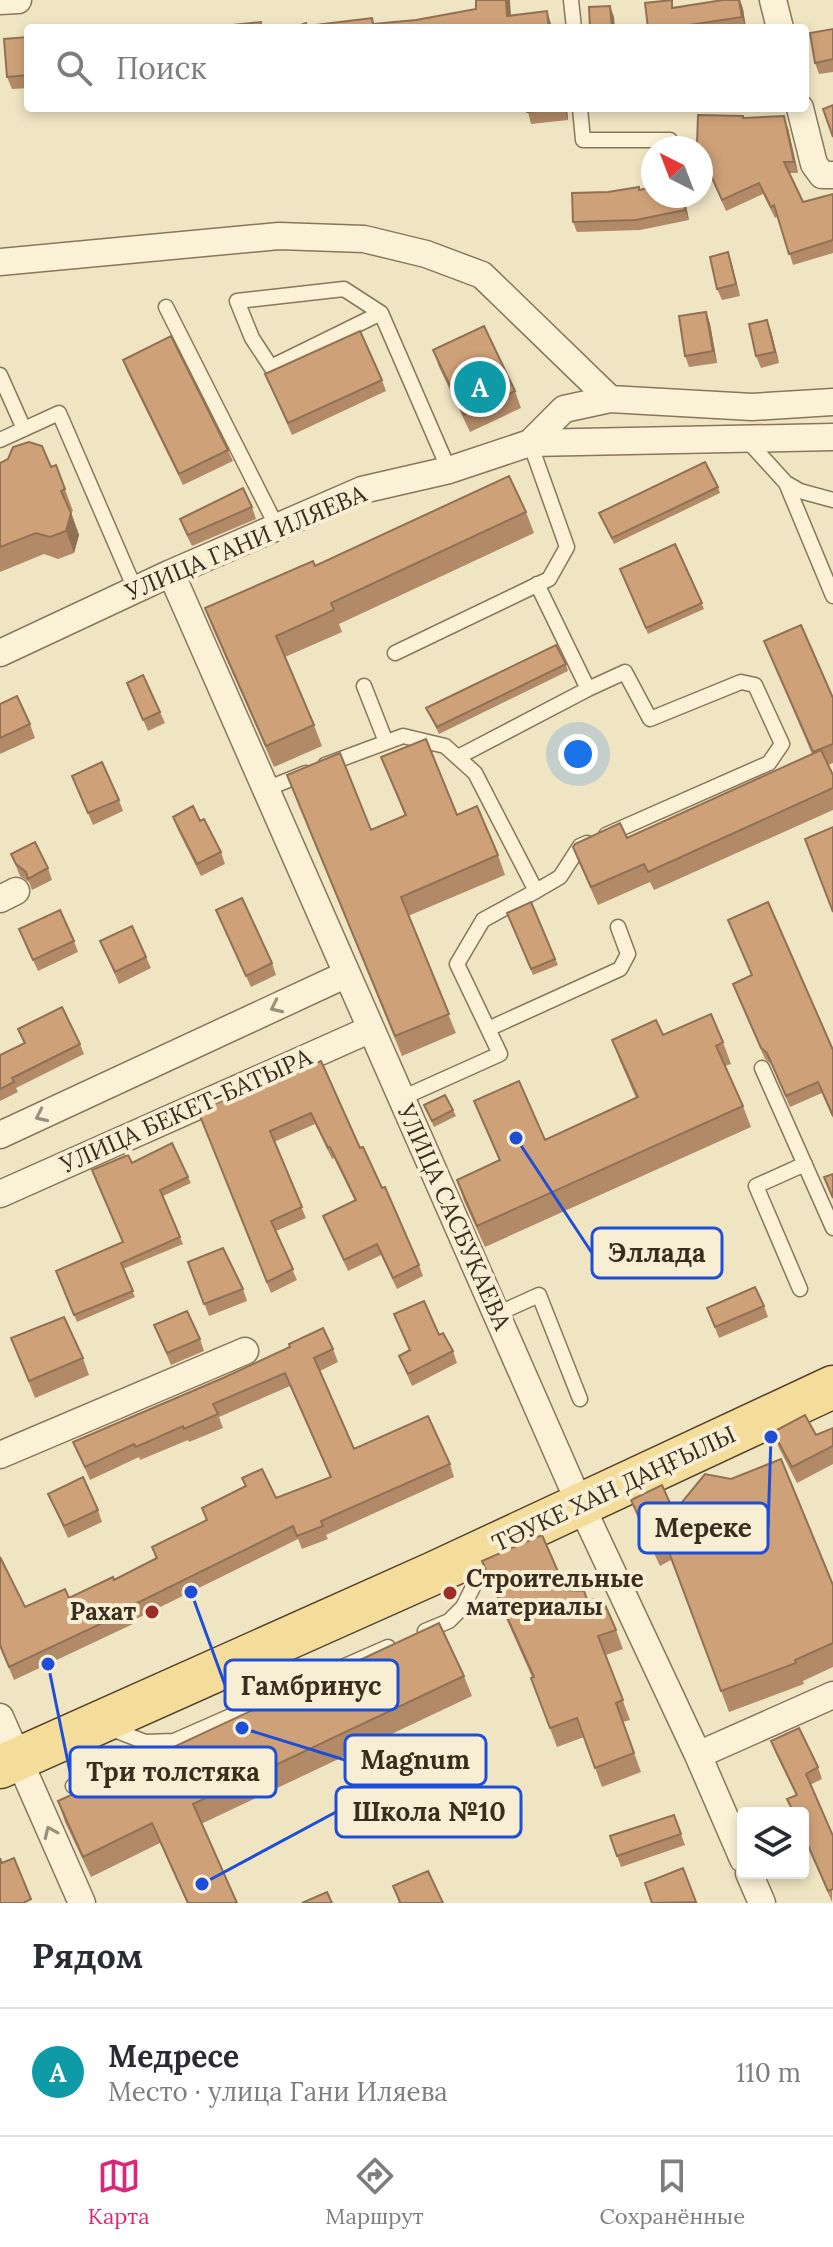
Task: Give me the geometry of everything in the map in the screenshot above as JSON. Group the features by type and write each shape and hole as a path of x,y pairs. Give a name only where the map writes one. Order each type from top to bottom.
{"main road":[{"name":"ТӘУКЕ ХАН ДАҢҒЫЛЫ","path":"6,1745 100,1724 494,1545 576,1494 833,1366"},
{"name":"ТӘУКЕ ХАН ДАҢҒЫЛЫ","path":"6,1745 576,1494 833,1387"}],"street":[{"path":"0,1 18,0"},
{"path":"773,0 779,24"},
{"path":"801,112 814,164 822,175 833,175"},
{"path":"0,262 279,236 364,239 426,254 482,275 619,400"},
{"path":"530,443 564,409 619,400 752,407 833,402"},
{"name":"УЛИЦА ГАНИ ИЛЯЕВА","path":"0,653 135,589 362,490 449,470 530,443 833,437"},
{"name":"УЛИЦА САСБУКАЕВА","path":"171,573 576,1494 737,1845"},
{"path":"0,1135 347,974"},
{"name":"УЛИЦА БЕКЕТ-БАТЫРА","path":"0,1194 371,1029"},
{"path":"0,1455 245,1351"},
{"path":"698,1755 833,1695"},
{"path":"6,1745 82,1903"},
{"path":"752,1879 762,1903"}],"lane":[{"path":"571,0 574,24"},
{"path":"580,112 583,140 641,140"},
{"path":"381,313 271,367 252,338 237,301 344,289 381,313 449,470"},
{"path":"166,307 277,527"},
{"path":"0,375 24,429"},
{"path":"0,440 59,413 135,589"},
{"path":"746,439 786,483 829,572 833,596"},
{"path":"395,653 549,579 567,547 530,443"},
{"path":"786,483 800,491 833,500"},
{"path":"537,584 588,689"},
{"path":"402,1098 500,1054 457,964 483,920 560,877 580,846 769,763 782,744 755,685 741,682 650,719 625,672 458,757"},
{"path":"364,686 386,742"},
{"path":"266,789 403,736 445,746 475,773 536,891"},
{"path":"488,1029 620,969 628,954 618,927"},
{"path":"762,1068 833,1228"},
{"path":"800,1289 756,1186 805,1164"},
{"path":"497,1314 539,1295 580,1399"},
{"path":"73,1786 449,1621 463,1607 494,1545"},
{"path":"100,1724 145,1742 174,1741"}],"building":[{"path":"476,0 506,0 507,16 547,11 549,24 373,24 416,20 476,9"},
{"path":"672,0 672,8 739,0 742,17 696,24 648,24 645,3"},
{"path":"610,6 612,24 590,24 589,7"},
{"path":"372,18 373,24 323,24"},
{"path":"833,29 833,59 815,63 810,33"},
{"path":"24,37 24,75 7,77 4,39"},
{"path":"833,105 833,137 823,109"},
{"path":"698,115 743,118 784,116 794,162 784,162 803,202 833,194 833,240 789,254 774,205 771,207 759,183 722,200 713,180 713,136 697,136"},
{"path":"639,187 641,208 685,210 636,220 573,222 572,193"},
{"path":"728,252 736,284 717,289 710,257"},
{"path":"706,312 713,351 685,356 679,316"},
{"path":"767,320 775,352 756,356 749,324"},
{"path":"484,326 515,391 464,415 433,350"},
{"path":"360,331 382,380 288,423 265,374"},
{"path":"171,336 228,450 179,474 123,360"},
{"path":"29,442 42,446 51,467 56,465 65,489 61,491 71,513 66,531 50,537 36,533 0,547 0,463 8,459 13,447"},
{"path":"705,462 718,487 612,538 599,513"},
{"path":"509,476 526,512 331,603 334,610 276,636 314,725 266,746 205,608 313,561 315,566"},
{"path":"243,488 252,507 188,535 180,519"},
{"path":"675,544 702,603 646,628 620,569"},
{"path":"801,625 833,698 833,744 813,752 764,641"},
{"path":"556,645 566,664 437,727 426,708"},
{"path":"143,675 160,712 143,720 127,683"},
{"path":"17,696 30,724 0,738 0,704"},
{"path":"426,739 457,815 477,806 498,855 401,897 449,1014 395,1036 287,775 340,753 371,830 406,815 381,757"},
{"path":"821,750 833,775 833,788 648,872 644,864 591,887 573,847 575,844 620,823 627,838"},
{"path":"102,762 119,800 88,813 72,776"},
{"path":"193,806 200,821 204,819 221,852 197,864 173,817"},
{"path":"833,827 833,912 805,839"},
{"path":"35,842 48,868 28,879 11,854"},
{"path":"242,898 272,963 246,976 216,910"},
{"path":"531,902 555,959 531,969 507,913"},
{"path":"768,902 833,1050 833,1116 818,1082 786,1096 733,984 752,975 728,920"},
{"path":"60,910 74,941 33,960 19,929"},
{"path":"132,926 146,957 115,972 100,941"},
{"path":"62,1007 80,1044 12,1078 14,1082 0,1089 0,1055 25,1043 18,1029"},
{"path":"711,1014 723,1042 716,1046 743,1106 477,1226 457,1180 500,1160 474,1101 519,1081 545,1140 638,1097 612,1040 656,1020 663,1035"},
{"path":"321,1061 360,1148 363,1147 382,1188 385,1187 419,1265 393,1278 377,1244 344,1260 323,1216 356,1200 311,1113 270,1131 302,1207 271,1221 293,1269 267,1282 198,1111 274,1083"},
{"path":"445,1095 453,1110 432,1121 424,1105"},
{"path":"172,1143 188,1177 160,1190 180,1237 121,1263 133,1291 74,1315 56,1271 123,1242 92,1170 128,1155 132,1163"},
{"path":"833,1174 833,1198 824,1177"},
{"path":"223,1248 243,1289 204,1304 188,1262"},
{"path":"755,1287 764,1306 715,1327 707,1308"},
{"path":"424,1301 439,1335 443,1333 453,1351 408,1374 399,1356 410,1350 394,1314"},
{"path":"187,1311 200,1339 167,1353 154,1325"},
{"path":"64,1317 83,1358 29,1381 11,1338"},
{"path":"323,1328 333,1349 314,1358 354,1449 428,1416 450,1464 321,1521 323,1526 297,1536 293,1526 127,1608 128,1611 9,1667 0,1645 0,1557 25,1607 65,1589 69,1598 157,1558 152,1547 207,1520 202,1508 246,1486 242,1478 262,1469 276,1498 331,1477 285,1373 213,1404 218,1414 136,1447 134,1444 85,1467 73,1442 223,1378"},
{"path":"805,1415 816,1435 833,1428 833,1446 792,1467 773,1432"},
{"path":"781,1459 833,1585 833,1643 795,1660 796,1663 721,1691 664,1539 652,1545 631,1500 662,1485 674,1512 705,1474 731,1479"},
{"path":"83,1477 98,1510 64,1526 48,1494"},
{"path":"542,1535 566,1590 584,1591 587,1599 603,1600 616,1630 598,1636 623,1700 616,1703 634,1753 595,1768 577,1718 550,1728 531,1678 534,1677 482,1561"},
{"path":"439,1623 464,1676 193,1804 237,1903 188,1903 152,1823 83,1857 58,1801"},
{"path":"799,1728 818,1767 806,1774 833,1836 833,1889 828,1891 809,1848 809,1807 791,1807 787,1799 797,1795 771,1741"},
{"path":"674,1815 681,1834 617,1856 610,1836"},
{"path":"0,1858 2,1863 14,1858 31,1899 25,1903 0,1903"},
{"path":"683,1868 696,1902 652,1903 645,1883"},
{"path":"428,1871 443,1903 399,1903 393,1886"},
{"path":"327,1892 332,1903 302,1903"}],"place":[{"name":"Медресе","path":"480,387"},
{"name":"Эллада","path":"516,1138"},
{"name":"Мереке","path":"771,1437"},
{"name":"Гамбринус","path":"191,1592"},
{"name":"Строительные материалы","path":"450,1593"},
{"name":"Рахат","path":"152,1612"},
{"name":"Три толстяка","path":"48,1664"},
{"name":"Magnum","path":"242,1728"},
{"name":"Школа №10","path":"202,1884"}]}
